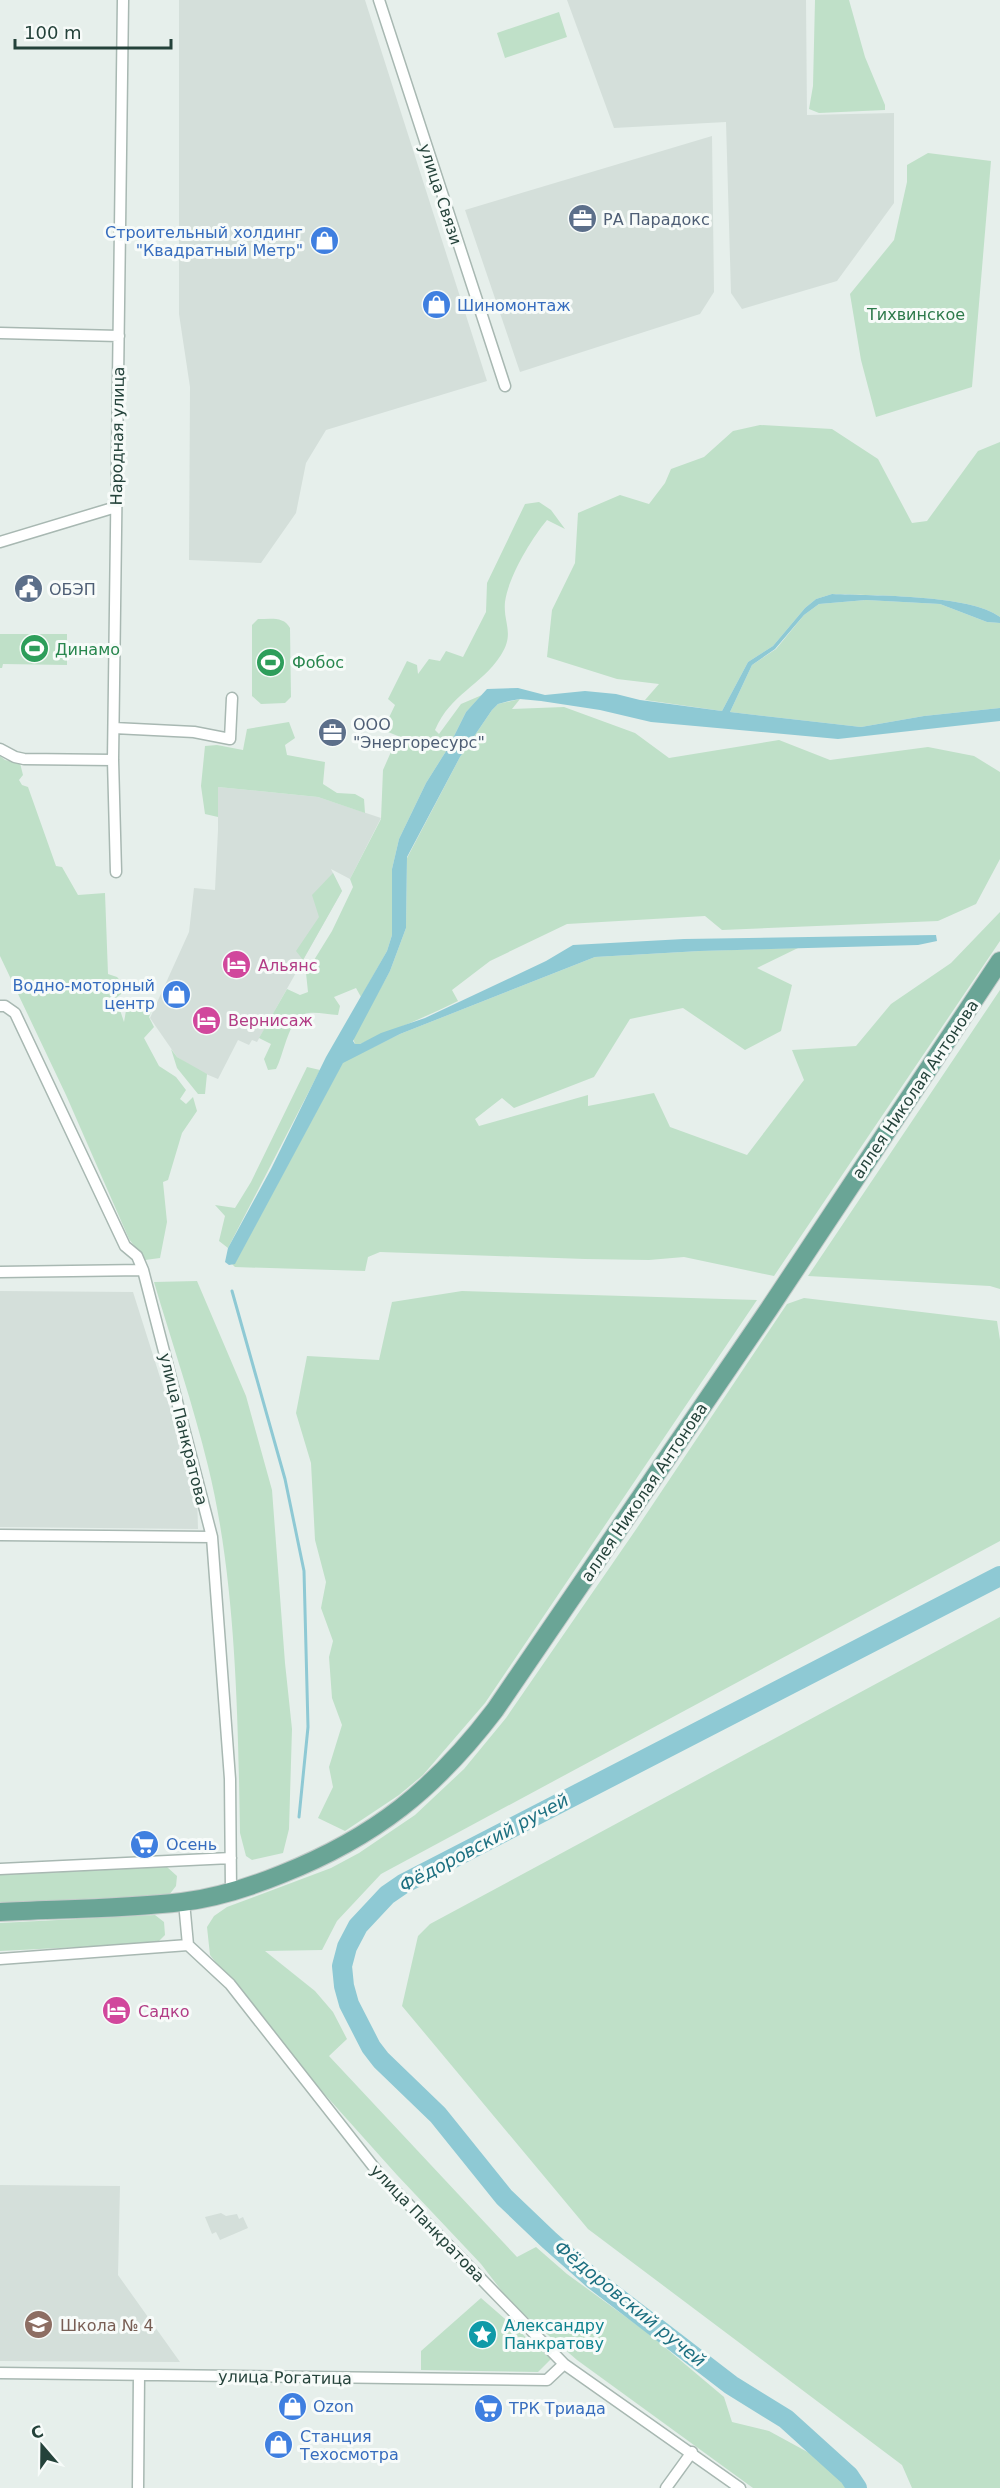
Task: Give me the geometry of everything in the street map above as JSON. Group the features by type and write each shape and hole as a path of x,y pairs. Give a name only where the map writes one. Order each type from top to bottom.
{"main road":[{"name":"аллея Николая Антонова","path":"0,1912 184,1902 248,1887 325,1856 359,1837 423,1791 474,1738 502,1700 769,1309 1000,961"}],"street":[{"name":"Народная улица","path":"116,872 113,760 123,0"},
{"name":"улица Связи","path":"380,0 505,386"},
{"path":"0,333 118,336"},
{"path":"0,542 116,507"},
{"path":"114,728 195,732 230,739 232,698"},
{"path":"0,749 24,759 113,760"},
{"name":"улица Панкратова","path":"2,1006 15,1013 125,1246 137,1256 143,1270 212,1537 230,1779 231,1891"},
{"path":"0,1272 143,1270"},
{"path":"0,1535 212,1537"},
{"path":"0,1869 231,1858"},
{"path":"0,1959 188,1945 184,1902"},
{"name":"улица Панкратова","path":"188,1945 230,1984 380,2175 564,2364 740,2488"},
{"name":"улица Рогатица","path":"0,2373 547,2380 564,2364"},
{"path":"138,2488 139,2374"},
{"path":"666,2488 692,2452"}],"shaded area":[{"path":"179,0 365,0 487,381 326,430 306,463 296,513 261,563 189,560 190,387 179,314"},
{"path":"567,0 806,0 807,115 894,113 894,203 837,281 742,309 731,293 726,122 614,128"},
{"path":"712,136 714,292 700,314 520,372 465,210"},
{"path":"218,787 318,797 381,818 350,879 331,869 342,891 257,1042 252,1040 249,1045 238,1040 218,1079 201,1072 177,1057 150,1018 189,932 194,888 215,890"},
{"path":"0,1291 133,1292 197,1494 198,1529 0,1527"},
{"path":"0,2185 120,2186 118,2275 180,2362 0,2361"},
{"path":"221,2213 226,2216 237,2214 239,2219 243,2217 248,2228 220,2240 216,2232 212,2234 205,2217"}],"green space":[{"path":"815,0 849,0 865,57 885,110 819,113 809,109 813,86"},
{"path":"559,12 567,37 505,58 497,33"},
{"name":"Тихвинское","path":"928,153 991,161 972,387 876,417 861,360 850,294 894,240 907,182 907,165"},
{"path":"760,425 832,429 878,459 912,523 927,521 978,451 1000,442 1000,617 986,609 944,600 832,594 816,599 805,608 773,646 748,662 722,711 645,700 659,684 617,679 547,657 552,610 575,563 578,513 620,495 649,504 665,483 671,469 704,457 733,431"},
{"path":"539,502 551,510 565,529 547,520 534,537 515,571 507,592 505,609 508,634 501,655 484,675 449,707 435,730 439,734 461,704 482,695 466,712 448,748 426,783 399,839 392,869 392,935 387,951 361,997 356,988 334,997 340,1006 338,1015 309,1013 296,1020 276,1069 268,1070 264,1059 271,1044 259,1038 287,989 300,995 308,992 306,973 332,931 353,887 350,879 381,819 383,770 398,736 383,730 395,705 388,699 407,661 417,665 418,674 429,659 440,661 446,651 463,657 486,612 487,583 525,504"},
{"path":"866,600 940,604 987,622 1000,623 1000,708 924,716 861,727 730,712 752,665 776,649 804,615 819,604"},
{"name":"Фобос","path":"258,619 280,620 290,628 291,697 285,703 261,704 252,696 252,625"},
{"name":"Динамо","path":"0,634 67,634 67,665 3,664 0,668"},
{"path":"520,699 512,709 564,707 635,733 669,758 779,740 830,760 928,747 974,756 1000,772 1000,859 976,904 938,921 722,930 705,916 567,924 490,961 452,990 458,1001 360,1044 355,1044 353,1038 390,971 406,928 407,858 460,757 492,710 498,704"},
{"path":"289,722 295,738 285,745 287,755 325,762 323,784 337,793 355,794 364,799 365,813 318,797 218,787 218,817 205,814 201,786 205,746 217,745 243,750 247,729"},
{"path":"0,756 5,760 20,763 23,775 19,780 22,785 28,787 56,866 62,867 78,895 105,893 108,974 117,977 128,989 113,1000 119,1007 124,1022 127,1005 131,998 154,1006 149,1017 154,1027 144,1038 159,1066 176,1077 186,1090 180,1099 186,1104 193,1097 197,1111 182,1133 168,1180 163,1182 167,1222 160,1258 145,1260 129,1239 66,1095 0,956"},
{"path":"333,873 342,891 303,960 296,951 319,917 312,895"},
{"path":"1000,912 1000,941 774,1276 684,1257 649,1260 585,1259 380,1252 368,1257 365,1271 235,1267 232,1264 235,1263 343,1062 400,1034 595,957 798,948 757,968 792,985 781,1031 745,1050 683,1008 630,1019 594,1077 514,1108 502,1098 475,1119 479,1126 588,1095 588,1106 654,1093 670,1127 747,1155 804,1080 792,1050 856,1046 891,1004 951,963"},
{"path":"1000,990 1000,1289 990,1286 808,1276"},
{"path":"171,1049 177,1057 207,1074 205,1094 198,1094 177,1068"},
{"path":"307,1067 320,1070 228,1248 219,1241 225,1216 215,1205 235,1208 251,1182"},
{"path":"197,1281 246,1396 272,1490 292,1729 289,1829 283,1853 252,1860 246,1856 240,1833 234,1648 225,1555 208,1466 154,1282"},
{"path":"462,1291 757,1300 485,1703 423,1775 399,1795 345,1831 318,1818 333,1787 329,1767 342,1725 332,1698 329,1657 333,1641 321,1608 326,1582 315,1540 311,1463 296,1413 307,1356 379,1360 392,1302"},
{"path":"804,1298 997,1321 1000,1340 1000,1541 381,1874 337,1921 322,1950 265,1951 315,1991 333,2012 347,2039 329,2056 517,2257 536,2247 567,2274 648,2333 724,2397 732,2422 769,2431 824,2461 846,2488 753,2488 577,2360 511,2303 481,2264 397,2175 286,2051 210,1955 207,1927 214,1916 227,1907 331,1868 359,1853 415,1815 464,1769 506,1718 787,1304"},
{"path":"1000,1617 1000,2488 912,2488 902,2465 588,2229 402,2006 418,1936 430,1924"},
{"path":"167,1867 177,1876 176,1886 169,1895 0,1903 0,1875"},
{"path":"155,1915 164,1922 165,1935 157,1943 0,1951 0,1923"},
{"path":"481,2298 551,2359 538,2372 421,2370 421,2351"}],"water":[{"path":"832,594 944,600 986,609 1000,617 1000,623 987,622 940,604 866,600 819,604 804,615 775,649 752,665 730,712 861,727 924,716 1000,708 1000,721 838,739 651,722 600,710 541,701 520,699 498,704 460,757 407,857 406,928 390,971 353,1041 355,1044 360,1044 381,1033 425,1018 546,961 573,945 684,939 936,935 937,941 918,945 700,951 595,957 400,1034 343,1063 235,1264 229,1265 225,1262 228,1248 271,1169 326,1057 387,951 392,935 392,869 399,839 426,783 448,748 466,712 487,689 518,688 545,695 585,691 616,694 640,700 722,711 748,662 773,646 805,608 816,599"}],"waterway":[{"path":"232,1291 285,1479 304,1571 308,1727 299,1817"},
{"name":"Фёдоровский ручей","path":"857,2488 849,2476 786,2419 731,2385 593,2279 504,2197 438,2115 381,2060 371,2047 349,2004 342,1966 347,1947 358,1926 387,1895 403,1884 1000,1576"}],"place":[{"name":"РА Парадокс","path":"582,219"},
{"name":"Строительный холдинг \"Квадратный Метр\"","path":"324,241"},
{"name":"Шиномонтаж","path":"436,305"},
{"name":"ОБЭП","path":"28,589"},
{"name":"Динамо","path":"34,649"},
{"name":"Фобос","path":"271,662"},
{"name":"ООО \"Энергоресурс\"","path":"332,733"},
{"name":"Альянс","path":"237,965"},
{"name":"Водно-моторный центр","path":"176,994"},
{"name":"Вернисаж","path":"207,1020"},
{"name":"Осень","path":"145,1844"},
{"name":"Садко","path":"117,2011"},
{"name":"Школа № 4","path":"39,2325"},
{"name":"Александру Панкратову","path":"483,2334"},
{"name":"Ozon","path":"292,2406"},
{"name":"ТРК Триада","path":"488,2408"},
{"name":"Станция Техосмотра","path":"279,2445"}]}
